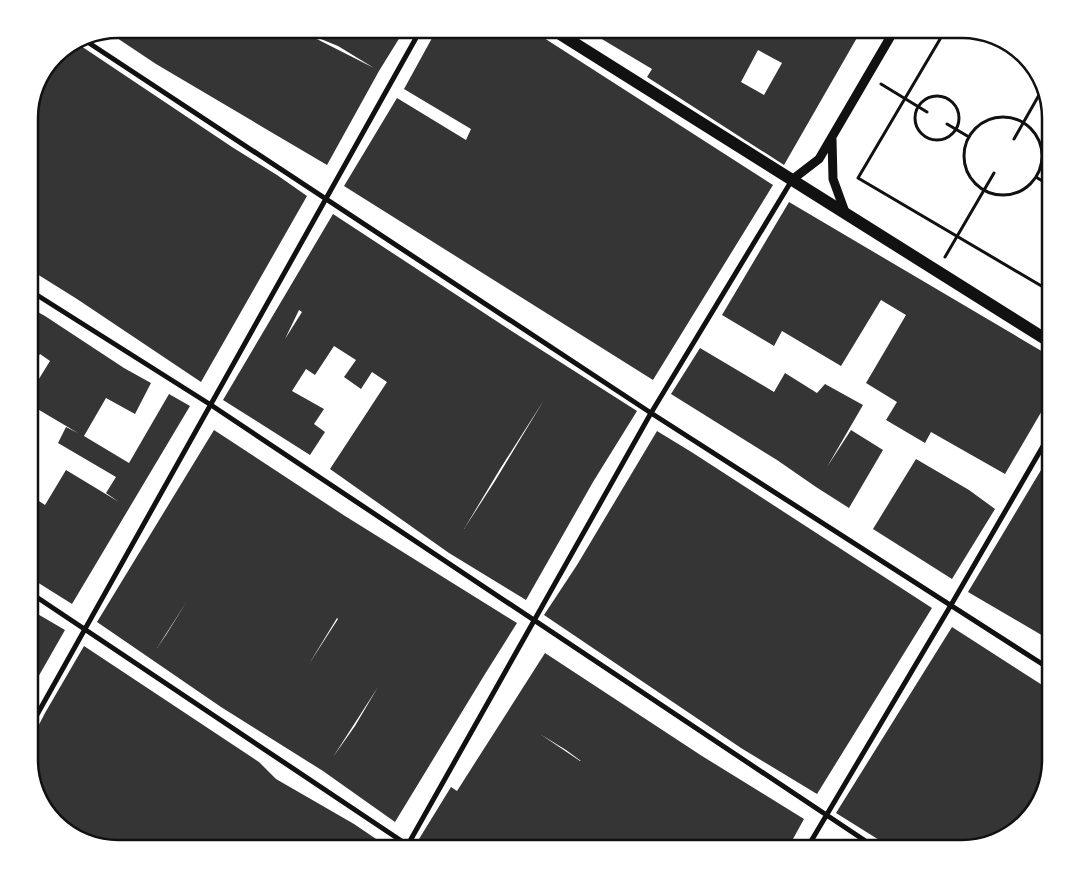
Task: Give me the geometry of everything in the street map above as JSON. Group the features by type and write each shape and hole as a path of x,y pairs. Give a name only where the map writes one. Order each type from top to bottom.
{"main road":[{"path":"566,38 1042,337"}],"street":[{"path":"38,713 416,38"},
{"path":"413,840 650,412 792,179 819,159 890,38"},
{"path":"89,43 650,412 1042,664"},
{"path":"832,138 833,180 845,212"},
{"path":"38,296 210,405 864,840"},
{"path":"1035,332 1042,334"},
{"path":"812,840 1042,448"},
{"path":"38,598 399,840"}],"path":[{"path":"941,38 858,178 1042,286"},
{"path":"867,76 927,112"},
{"path":"935,95 948,99 957,109 959,116 956,130 946,138 939,140 926,138 916,128 914,121 914,113 917,106 927,97 935,95"},
{"path":"1014,139 1038,96"},
{"path":"945,104 948,99"},
{"path":"997,117 1006,117 1023,122 1036,135 1042,152 1040,170 1028,186 1018,192 1006,195 984,190 974,183 967,172 964,161 964,148 969,137 980,124 997,117"},
{"path":"947,124 969,137"},
{"path":"926,138 929,133"},
{"path":"937,271 994,173"},
{"path":"1036,177 1042,181"}],"building":[{"path":"117,38 315,38 374,68 338,46 318,38 399,38 327,165 156,64"},
{"path":"432,38 544,38 773,185 653,380 344,186 397,98 466,140 471,129 404,89"},
{"path":"600,38 857,38 784,165 647,77 652,69","holes":["758,50 782,63 764,95 741,82"]},
{"path":"82,47 307,196 201,382 38,275 38,112 44,87 51,73 61,61"},
{"path":"789,202 1042,351 1042,411 1005,474 931,432 925,443 886,420 897,402 866,383 906,315 881,300 841,366 782,331 774,346 722,315"},
{"path":"333,214 637,411 593,482 526,600 449,553 330,469 387,382 372,372 361,389 344,377 356,360 334,346 315,375 306,369 292,391 324,409 314,424 325,432 310,455 223,400","holes":["299,310 302,312 285,339","544,400 495,481 464,529 500,469"]},
{"path":"38,312 124,368 151,383 135,414 106,398 84,436 129,463 169,394 190,406 72,604 38,583 38,500 45,505 66,470 119,502 106,493 116,477 58,443 66,427 78,433 38,409 38,380 50,361 40,354 38,357"},
{"path":"700,348 774,392 785,373 817,393 825,384 863,405 827,467 851,430 883,450 849,508 777,460 671,394"},
{"path":"214,430 345,516 517,623 395,822 323,771 221,707 97,622","holes":["187,601 166,635 157,648","337,618 338,619 309,664","378,687 355,726 333,757"]},
{"path":"657,431 932,608 817,794 741,748 544,615 577,565"},
{"path":"916,459 969,490 995,509 952,579 873,529"},
{"path":"1042,468 1042,635 968,592"},
{"path":"38,614 65,630 38,677"},
{"path":"952,627 1042,685 1042,759 1040,775 1028,804 1006,826 977,838 961,840 879,840 836,813"},
{"path":"84,646 259,762 276,779 354,824 378,840 118,840 102,838 87,833 65,820 54,808 40,780 38,727"},
{"path":"545,653 702,756 804,819 792,840 421,840 419,839 451,787 457,791","holes":["540,734 566,750 580,761"]}]}
